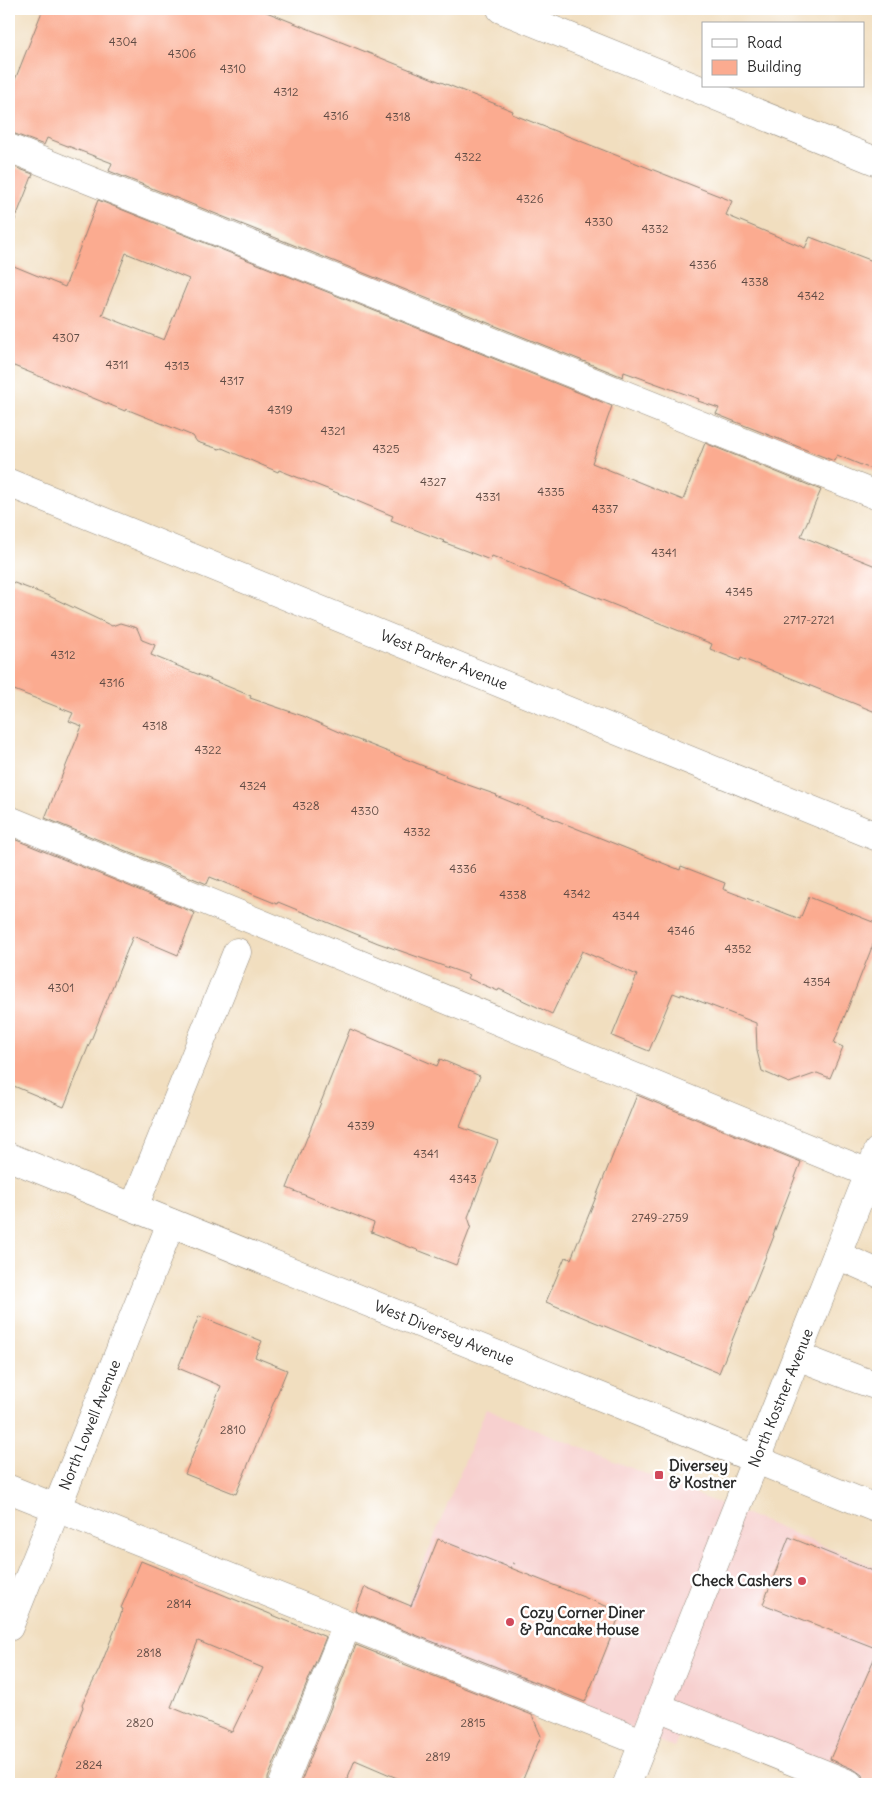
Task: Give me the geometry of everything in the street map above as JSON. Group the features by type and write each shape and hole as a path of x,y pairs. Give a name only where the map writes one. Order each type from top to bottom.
{"street":[{"path":"502,9 878,162"},
{"path":"9,148 878,496"},
{"name":"West Parker Avenue","path":"9,483 878,837"},
{"path":"9,820 875,1167"},
{"path":"134,1207 237,952"},
{"name":"West Diversey Avenue","path":"9,1157 878,1509"},
{"name":"North Kostner Avenue","path":"627,1784 837,1255 875,1167"},
{"name":"North Lowell Avenue","path":"9,1627 172,1223"},
{"path":"837,1255 878,1273"},
{"path":"797,1356 878,1386"},
{"path":"9,1490 644,1743"},
{"path":"283,1784 346,1625"},
{"path":"658,1707 849,1784"}],"path":[{"path":"511,1568 514,1563"}],"shaded area":[{"path":"486,1409 878,1568 878,1784 836,1784 684,1725 674,1747 394,1636"}],"building":[{"path":"43,9 259,9 513,111 512,114 732,201 726,215 805,248 810,237 878,263 878,472 837,455 834,461 716,414 719,408 698,401 699,399 624,372 623,377 109,171 112,163 47,138 44,145 9,133 9,95"},
{"path":"9,165 33,174 11,230 9,229"},
{"path":"98,200 612,406 592,463 683,500 705,443 821,490 801,536 878,567 878,713 741,658 740,661 710,649 712,644 492,556 490,560 443,542 391,520 393,516 345,496 279,470 278,472 222,448 219,449 197,442 193,436 9,364 9,264 65,287","holes":["126,253 189,279 164,340 102,315"]},
{"path":"9,581 49,596 112,626 120,623 137,628 142,640 155,645 151,655 251,696 250,698 303,716 446,775 445,777 497,795 680,870 681,866 725,883 723,889 800,919 809,897 878,924 878,932 834,1043 843,1047 830,1078 817,1073 789,1083 762,1071 757,1051 756,1023 681,994 681,996 673,993 649,1051 612,1036 637,975 582,951 552,1014 499,989 498,991 467,978 469,975 378,943 278,902 277,904 210,877 207,884 45,818 82,726 69,721 73,713 9,688"},
{"path":"9,837 195,913 178,955 133,936 64,1107 9,1084"},
{"path":"350,1029 437,1066 440,1059 480,1076 460,1127 498,1141 468,1217 471,1226 456,1265 371,1232 374,1223 287,1188"},
{"path":"637,1095 801,1162 774,1236 719,1373 546,1302 565,1257 571,1259"},
{"path":"199,1316 262,1341 255,1357 287,1370 236,1494 185,1474 221,1386 178,1368"},
{"path":"789,1537 878,1573 878,1649 763,1604"},
{"name":"Cozy Corner Diner & Pancake House","path":"438,1539 621,1612 585,1702 355,1611 365,1587 411,1606"},
{"path":"141,1561 326,1637 268,1778 268,1784 53,1784 83,1707 82,1704 99,1670 123,1609 121,1608","holes":["198,1641 263,1668 232,1732 171,1707"]},
{"path":"356,1645 532,1715 541,1736 521,1784 411,1784 355,1760 345,1784 300,1784"},
{"path":"878,1650 878,1784 864,1784 862,1775 830,1759"}],"place":[{"name":"Diversey & Kostner","path":"659,1475"},
{"name":"Check Cashers","path":"802,1581"},
{"name":"Cozy Corner Diner & Pancake House","path":"510,1622"}]}
